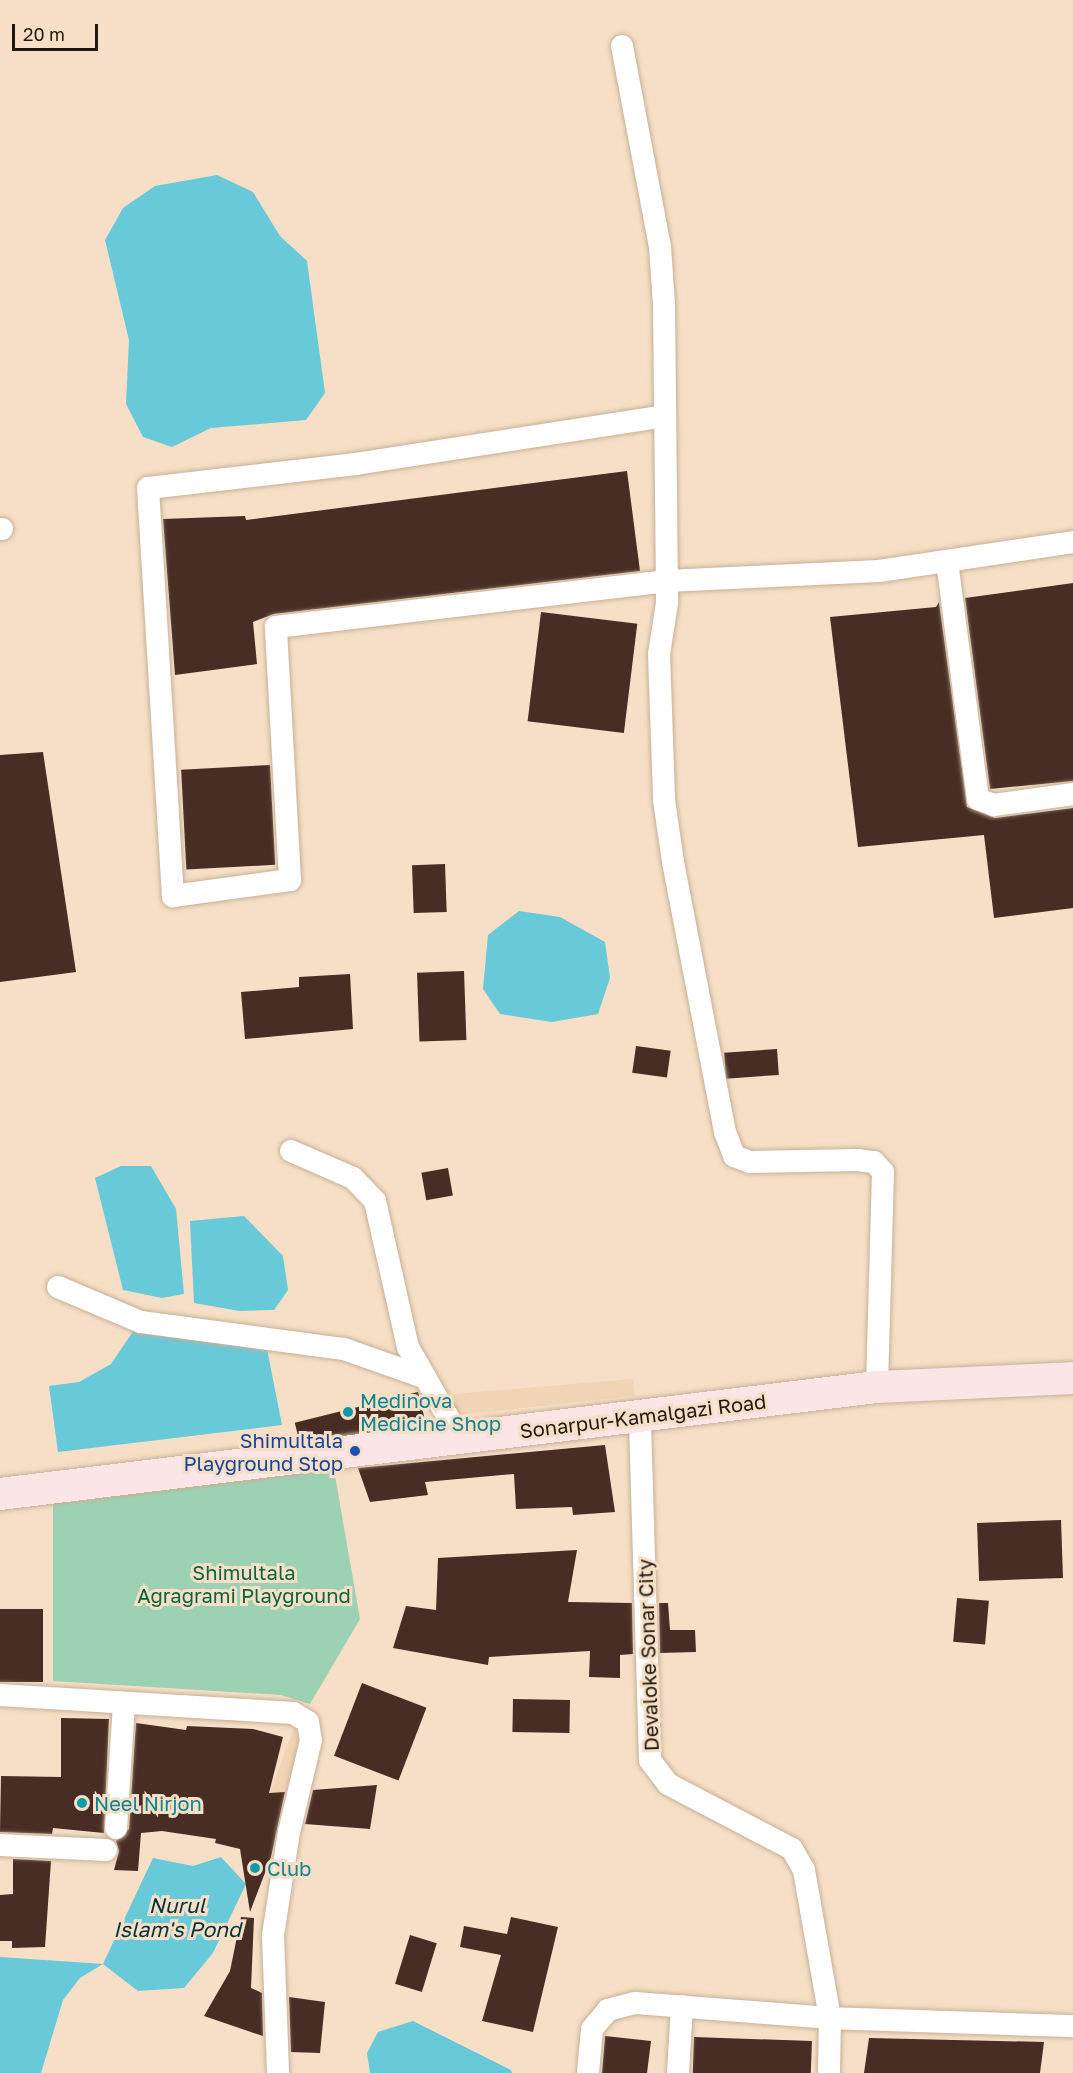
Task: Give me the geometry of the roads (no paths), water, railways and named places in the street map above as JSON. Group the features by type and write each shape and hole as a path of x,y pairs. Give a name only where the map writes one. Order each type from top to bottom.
{"main road":[{"name":"Sonarpur-Kamalgazi Road","path":"0,1494 877,1387 1073,1378"}],"street":[{"path":"622,46 660,247 667,581 659,654 664,800 725,1132 741,1161 857,1160 874,1162 883,1172 884,1275 877,1387"},
{"path":"665,416 356,464 148,488 173,896 290,879 276,627 667,581 879,571 1073,542"},
{"path":"947,561 978,799 994,805 1073,794"},
{"path":"291,1151 353,1178 375,1201 408,1347 423,1377 460,1438"},
{"path":"58,1287 141,1322 344,1349 423,1377"},
{"name":"Devaloke Sonar City","path":"640,1416 650,1760 668,1784 792,1849 804,1870 830,2018 829,2073"},
{"path":"0,1695 292,1713 308,1722 310,1740 289,1832 273,1935 278,2073"},
{"path":"116,1828 124,1703"},
{"path":"0,1845 106,1850"},
{"path":"588,2073 592,2029 608,2010 635,2002 830,2018 1073,2026"},
{"path":"678,2073 682,2006"}],"water":[{"path":"217,175 253,192 280,236 307,261 325,393 306,420 211,428 172,447 143,437 126,404 129,340 105,240 123,208 155,186"},
{"path":"519,911 560,917 605,942 610,978 598,1014 552,1022 500,1014 483,989 488,935"},
{"path":"121,1166 151,1166 176,1209 184,1294 162,1298 123,1290 95,1178"},
{"path":"244,1216 283,1256 288,1290 274,1310 240,1311 194,1303 190,1221"},
{"path":"134,1330 267,1349 282,1425 58,1452 49,1386 79,1382 111,1364"},
{"name":"Nurul Islam's Pond","path":"221,1857 246,1884 213,1953 184,1988 138,1991 103,1964 153,1858 193,1866"},
{"path":"0,1957 103,1964 80,1978 63,2000 41,2073 0,2073"},
{"path":"413,2021 511,2070 512,2073 370,2073 367,2053 378,2032"}],"place":[{"name":"Medinova Medicine Shop","path":"348,1412"},
{"name":"Shimultala Playground Stop","path":"355,1451"},
{"name":"Neel Nirjon","path":"82,1803"},
{"name":"Club","path":"255,1868"}],"park label":[{"name":"Shimultala Agragrami Playground","path":"244,1584"}]}
